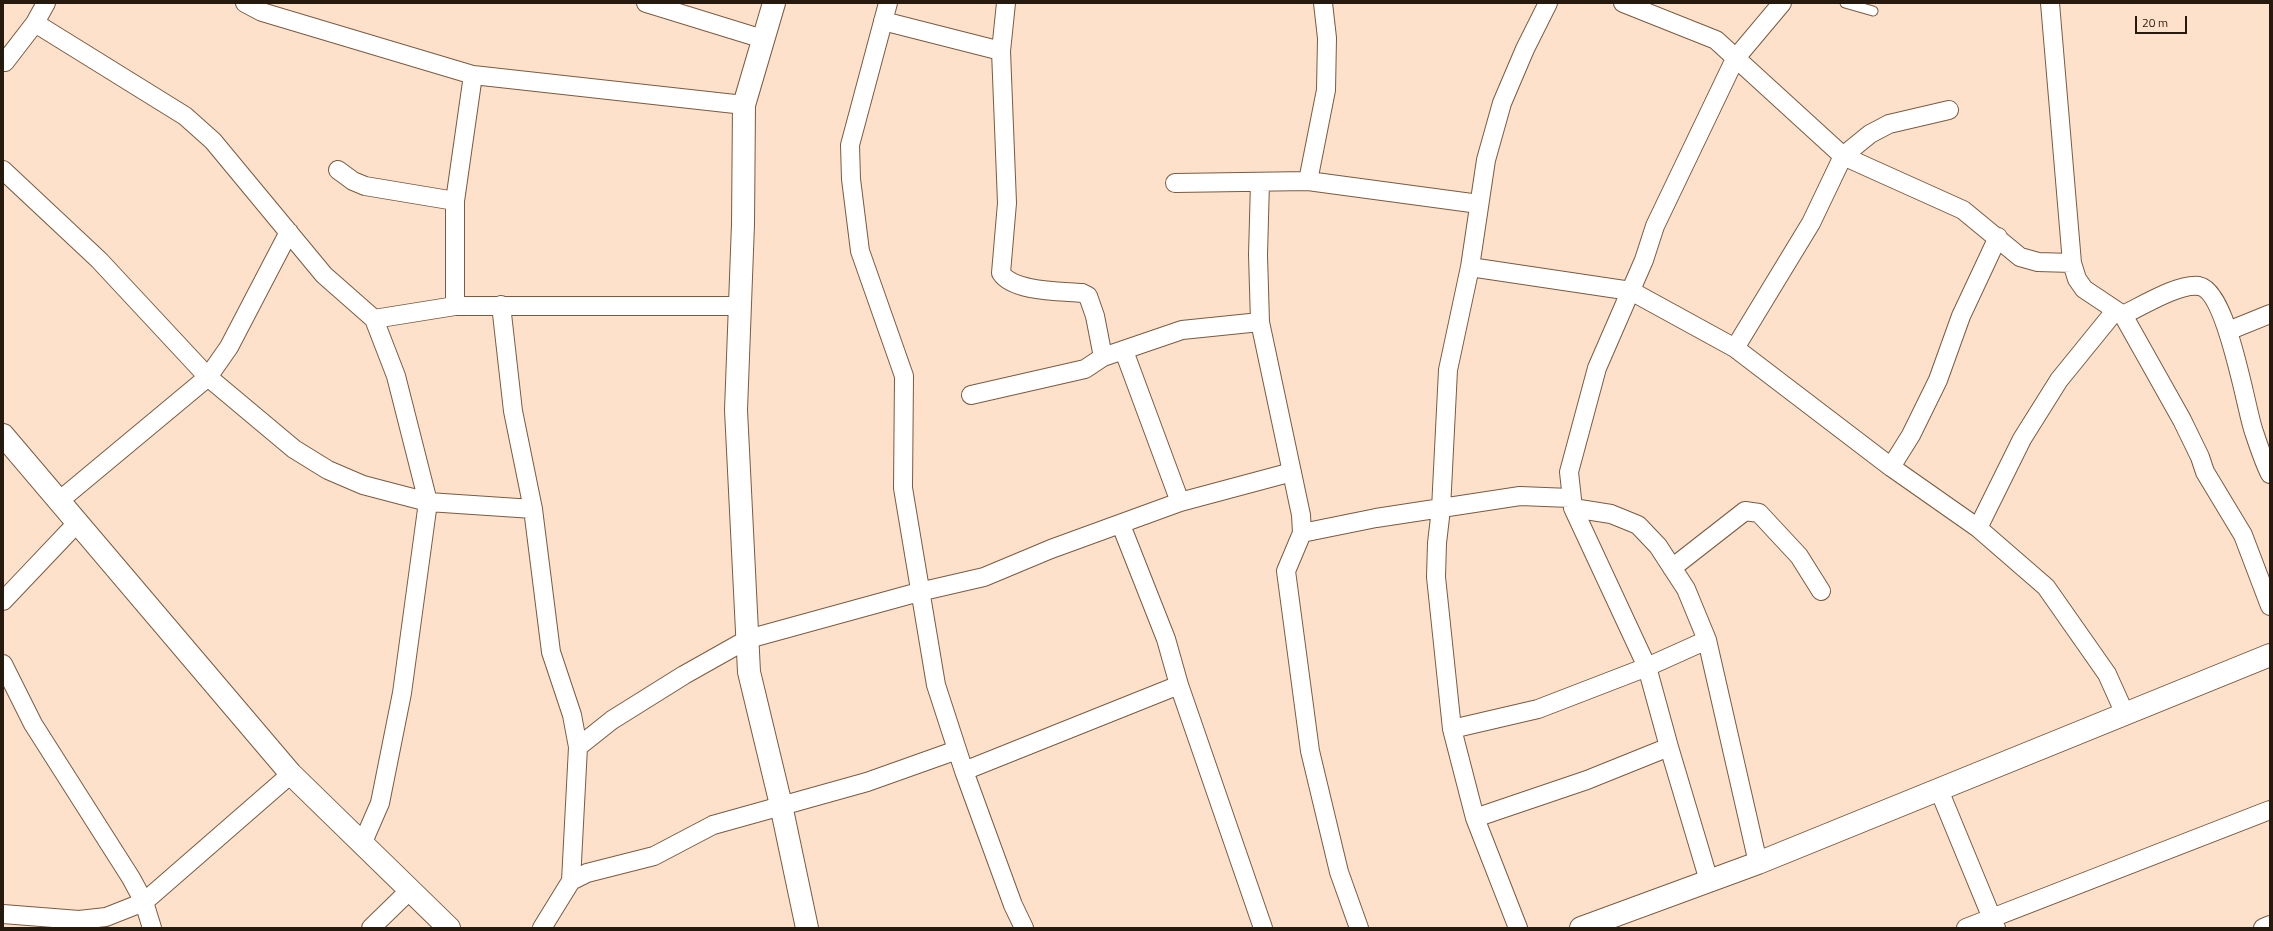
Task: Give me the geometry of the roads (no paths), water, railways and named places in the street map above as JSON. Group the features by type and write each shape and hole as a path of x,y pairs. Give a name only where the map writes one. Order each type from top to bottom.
{"street":[{"path":"5,62 35,23 46,3"},
{"path":"245,3 262,12 473,75 744,105"},
{"path":"646,3 763,40"},
{"path":"774,3 744,105 741,306 736,410 749,672 781,805 807,928"},
{"path":"888,3 850,145 851,179 860,251 904,376 903,488 919,592 936,685 964,771 1013,905 1024,928"},
{"path":"1006,3 1001,52 1007,203 1001,273 1010,282 1024,287 1082,293 1088,296 1095,316 1103,357"},
{"path":"1308,181 1326,90 1327,38 1323,3"},
{"path":"1518,928 1475,818 1452,729 1436,577 1437,543 1441,509 1448,370 1470,267 1486,160 1502,103 1525,49 1548,3"},
{"path":"1623,3 1716,40 1735,59 1843,156 1963,210 2020,257 2038,262 2072,263"},
{"path":"1709,881 1647,667 1572,503 1569,472 1597,368 1631,291 1655,226 1735,59 1782,3"},
{"path":"2050,3 2072,263 2077,279 2084,289 2119,313 2182,420 2205,472 2243,535 2270,606"},
{"path":"883,21 1001,52"},
{"path":"35,23 185,116 212,140 324,275 374,319 396,376 428,502 402,693 380,803 363,842"},
{"path":"455,306 455,201 473,75"},
{"path":"1735,348 1811,224 1843,156 1870,134 1889,124 1949,110"},
{"path":"3,170 98,260 208,376 294,449 328,470 363,485 428,502 533,509"},
{"path":"338,170 353,181 365,186 455,201"},
{"path":"1174,182 1308,181 1479,204"},
{"path":"1260,182 1258,255 1260,322 1301,515 1302,533 1286,571 1310,751 1339,872 1359,928"},
{"path":"59,501 208,376 229,347 289,232"},
{"path":"1891,467 1911,435 1938,380 1960,316 1998,238"},
{"path":"1470,267 1631,291 1735,348 1891,467 1978,528 2046,588 2107,674 2125,714"},
{"path":"1978,528 2022,438 2059,380 2119,313 2182,288 2201,286 2208,291 2228,331 2247,399 2253,428 2270,474"},
{"path":"501,305 513,410 533,509 542,594 551,652 572,715 578,748 571,881 542,928"},
{"path":"374,319 455,306 741,306"},
{"path":"2228,331 2270,314"},
{"path":"972,395 1085,369 1103,357 1182,330 1260,322"},
{"path":"1124,351 1180,502"},
{"path":"3,435 291,774 363,842 409,890 449,928"},
{"path":"578,748 612,720 684,675 748,639 919,592 984,578 1051,549 1121,525 1180,502 1292,472"},
{"path":"1302,533 1376,518 1520,496 1572,503 1611,514 1638,526 1658,546 1686,590 1707,640 1758,863"},
{"path":"1672,568 1745,512 1759,513 1799,556 1821,591"},
{"path":"3,601 78,522"},
{"path":"1121,525 1166,639 1179,684 1263,928"},
{"path":"1452,729 1538,708 1647,667 1707,640"},
{"path":"1581,928 1758,863 2270,655"},
{"path":"3,664 33,724 97,823 144,902 152,928"},
{"path":"964,771 1179,684"},
{"path":"1475,818 1587,780 1669,747"},
{"path":"571,881 587,873 654,856 713,825 867,782 957,750"},
{"path":"3,914 79,920 106,917 144,902 291,774"},
{"path":"1939,790 1995,923"},
{"path":"1966,928 1995,923 2270,810"},
{"path":"371,928 409,890"},
{"path":"2263,928 2270,925"}],"lane":[{"path":"1845,3 1873,11"}]}
